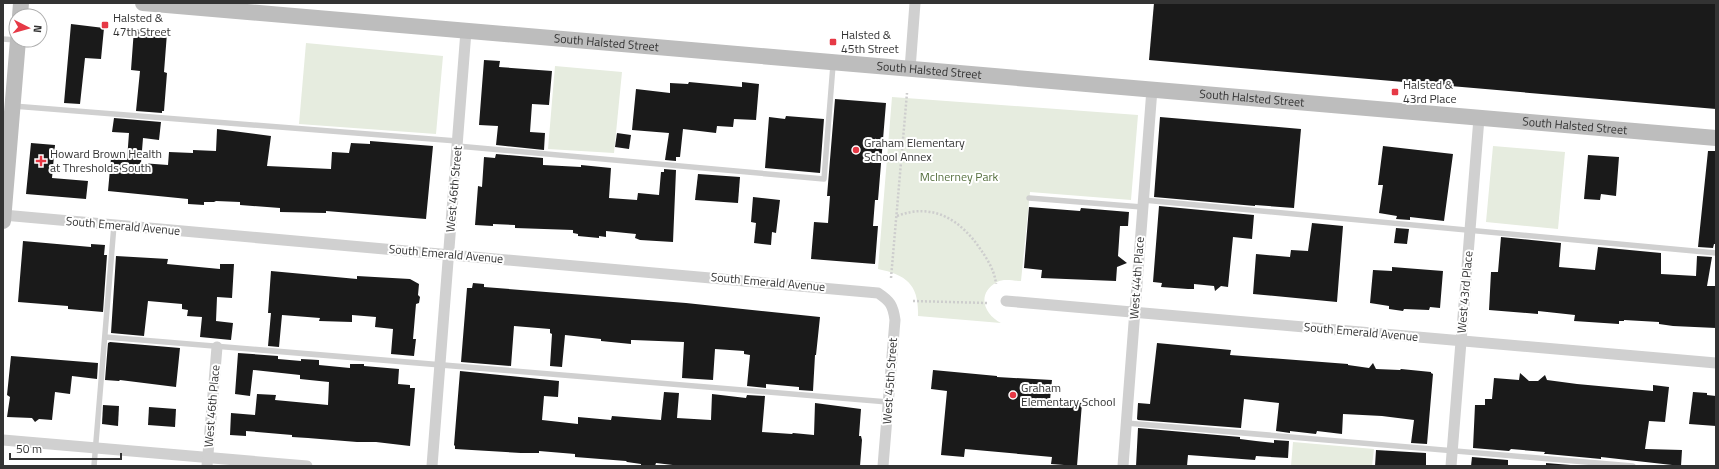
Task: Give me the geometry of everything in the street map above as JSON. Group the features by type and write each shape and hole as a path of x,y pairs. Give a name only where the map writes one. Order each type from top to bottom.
{"main road":[{"name":"South Halsted Street","path":"143,3 1716,138"},
{"path":"3,221 16,48"}],"street":[{"path":"910,69 915,3"},
{"name":"West 46th Street","path":"432,466 466,31"},
{"name":"West 44th Place","path":"1123,466 1152,89"},
{"name":"West 43rd Place","path":"1450,466 1479,118"},
{"name":"South Emerald Avenue","path":"4,215 865,290 878,293 886,298"},
{"name":"West 45th Street","path":"884,466 895,320 893,307 886,298"},
{"name":"South Emerald Avenue","path":"1006,301 1716,363"},
{"name":"West 46th Place","path":"207,462 217,346"},
{"path":"3,440 96,448 207,462 307,466"}],"lane":[{"path":"11,101 824,179 834,62"},
{"path":"1029,198 1143,204 1470,230 1716,253"},
{"path":"94,466 114,225"},
{"path":"105,337 888,402"},
{"path":"1126,424 1633,466"}],"path":[{"path":"891,278 907,93"},
{"path":"897,216 908,212 925,211 943,215 958,224 972,237 985,256 995,277 996,284"},
{"path":"912,301 987,303"}],"green space":[{"path":"306,43 443,56 436,134 299,124"},
{"path":"555,66 622,72 614,153 548,149"},
{"name":"McInerney Park","path":"892,97 1138,115 1131,200 1030,192 1021,281 1000,281 990,287 986,292 985,304 987,309 995,319 1001,323 918,316 916,296 909,283 904,278 888,271 878,269"},
{"path":"1493,146 1565,152 1558,229 1486,222"},
{"path":"1293,442 1374,449 1372,466 1291,466"}],"building":[{"path":"1154,3 1716,3 1716,109 1149,60"},
{"path":"71,24 104,28 101,59 85,58 80,104 64,103"},
{"path":"134,29 167,33 164,72 167,73 164,111 162,111 162,113 136,111 140,71 131,70"},
{"path":"484,60 500,61 499,67 552,71 549,105 532,104 530,132 545,133 544,150 496,145 498,126 479,125"},
{"path":"689,82 742,87 742,82 759,84 756,120 734,119 733,127 717,126 716,133 683,129 680,157 676,157 676,161 665,160 669,133 632,130 636,89 670,93 670,83 688,84"},
{"name":"Graham Elementary School Annex","path":"835,99 886,103 878,200 875,200 873,226 878,226 875,264 811,259 814,222 828,223 830,196 827,196"},
{"path":"786,116 824,119 820,173 765,168 769,117 785,119"},
{"path":"1160,117 1301,129 1294,208 1154,197"},
{"path":"114,118 161,122 159,140 143,138 141,163 168,165 169,152 193,153 193,150 216,151 217,129 271,136 267,166 331,169 332,152 349,153 351,143 370,144 370,141 433,146 426,219 326,211 326,213 280,212 280,208 240,205 240,202 216,201 204,202 204,205 188,204 188,199 108,191 111,158 127,160 129,133 112,132"},
{"path":"617,133 631,135 629,149 615,147"},
{"name":"Howard Brown Health at Thresholds South","path":"31,143 55,145 52,178 88,181 86,199 26,194"},
{"path":"1383,146 1453,154 1444,221 1410,217 1410,220 1396,219 1397,216 1379,213 1383,185 1378,185"},
{"path":"1708,151 1716,151 1716,244 1714,244 1713,248 1698,247"},
{"path":"496,154 543,158 543,165 581,167 581,165 611,168 609,198 637,200 638,193 659,195 661,172 664,172 664,169 676,170 673,242 640,240 635,238 636,234 606,231 606,237 599,236 599,238 578,236 578,234 573,233 573,230 515,228 515,225 475,225 478,186 482,187 484,157 495,158"},
{"path":"1588,155 1619,157 1616,196 1601,194 1600,200 1584,199"},
{"path":"698,174 740,177 738,203 695,200"},
{"path":"753,197 780,200 776,233 772,232 771,245 754,243 756,223 751,222"},
{"path":"1159,206 1254,215 1252,239 1233,237 1228,287 1221,286 1215,291 1214,286 1194,284 1194,289 1188,289 1161,287 1162,283 1153,282"},
{"path":"1029,207 1080,211 1081,208 1129,212 1128,226 1120,226 1118,256 1127,263 1117,267 1116,281 1041,278 1042,270 1024,268"},
{"path":"1312,223 1343,226 1337,302 1253,294 1256,254 1290,257 1291,250 1308,251"},
{"path":"1396,228 1409,229 1407,244 1394,243"},
{"path":"1501,237 1561,243 1559,267 1595,270 1598,247 1661,253 1661,274 1696,276 1697,256 1712,257 1707,286 1716,286 1716,328 1673,326 1659,324 1659,322 1624,320 1619,321 1619,324 1574,321 1575,315 1538,311 1538,314 1489,310 1491,272 1498,272"},
{"path":"23,241 91,247 91,244 105,245 104,255 107,255 103,312 68,309 68,306 18,302"},
{"path":"116,256 168,259 167,264 220,269 220,264 234,264 232,298 217,297 216,321 233,323 231,340 200,337 202,317 187,316 188,310 182,309 182,304 148,301 144,336 111,333"},
{"path":"1392,267 1443,271 1440,308 1430,307 1429,310 1404,309 1403,311 1389,309 1389,306 1370,303 1373,270 1392,271"},
{"path":"271,271 357,279 357,276 410,279 419,284 418,295 420,297 419,303 416,304 413,339 416,339 414,356 391,354 393,329 375,327 376,317 352,315 352,322 319,321 320,318 282,315 279,347 268,346 271,313 268,313"},
{"path":"473,283 484,284 484,287 686,303 820,317 815,355 813,391 799,390 799,387 766,384 766,388 747,386 750,355 744,354 744,351 715,349 713,380 682,378 684,342 631,340 631,344 565,335 562,367 550,366 552,334 550,333 550,329 514,326 511,366 461,362 467,288 472,288"},
{"path":"108,343 180,348 176,387 120,380 105,380"},
{"path":"1157,343 1231,350 1230,355 1348,364 1369,368 1373,363 1376,369 1401,369 1431,372 1433,374 1427,444 1411,443 1414,420 1382,416 1343,414 1342,434 1317,431 1316,434 1276,431 1279,403 1244,399 1241,428 1138,420 1138,403 1150,404"},
{"path":"238,353 278,356 278,359 301,361 301,359 319,360 319,365 350,368 350,364 364,364 364,366 399,369 398,384 410,385 410,388 415,388 410,446 376,442 292,437 292,435 246,431 246,436 230,435 231,413 255,415 257,394 276,395 275,400 328,405 329,382 300,379 300,375 253,370 250,396 235,394"},
{"path":"11,356 98,363 97,379 72,376 70,394 55,392 52,420 39,419 35,422 32,418 7,417 10,397 7,395"},
{"path":"933,370 997,377 1052,380 1050,400 1082,403 1077,466 1051,464 1052,457 965,449 964,457 941,455 947,391 931,389"},
{"path":"460,371 559,381 558,397 544,396 542,420 578,424 578,417 611,420 612,416 661,420 664,392 679,393 677,418 711,420 712,394 746,398 747,395 765,396 762,432 814,435 815,403 861,409 859,436 861,436 862,440 860,466 681,466 656,463 655,466 641,466 641,464 626,461 575,457 575,454 539,451 539,453 521,453 455,449 454,445"},
{"path":"1520,373 1529,381 1538,381 1545,375 1547,380 1577,384 1653,391 1653,385 1669,387 1665,422 1649,421 1645,449 1682,450 1681,466 1601,457 1601,459 1544,454 1545,452 1511,449 1509,451 1473,448 1475,405 1485,405 1485,399 1492,399 1494,378 1519,380"},
{"path":"1693,392 1707,393 1707,395 1716,396 1716,426 1689,424"},
{"path":"103,405 119,406 118,426 102,424"},
{"path":"149,407 176,409 175,427 148,425"},
{"path":"1138,428 1240,437 1240,439 1274,443 1274,440 1289,441 1288,458 1256,456 1255,460 1188,455 1187,466 1136,466"},
{"path":"1376,450 1426,453 1426,466 1375,466"},
{"path":"1472,457 1508,460 1508,466 1471,466"},
{"path":"1546,463 1583,466 1546,466"}],"place":[{"name":"Halsted & 47th Street","path":"105,25"},
{"name":"Halsted & 45th Street","path":"833,42"},
{"name":"Halsted & 43rd Place","path":"1395,92"},
{"name":"Graham Elementary School Annex","path":"856,150"},
{"name":"Howard Brown Health at Thresholds South","path":"41,161"},
{"name":"Graham Elementary School","path":"1013,395"}]}
